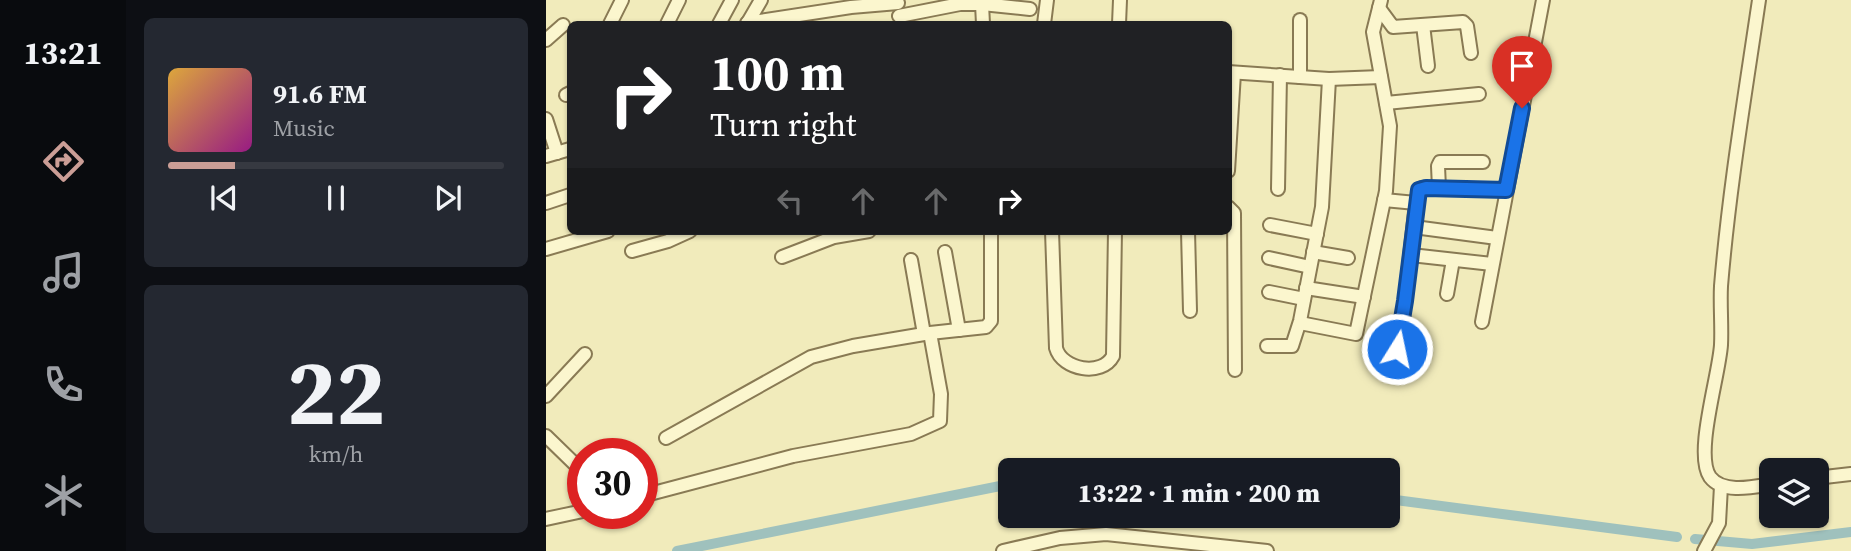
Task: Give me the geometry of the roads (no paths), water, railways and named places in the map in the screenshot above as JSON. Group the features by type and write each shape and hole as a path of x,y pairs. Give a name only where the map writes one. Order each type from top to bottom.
{"street":[{"path":"612,21 622,0"},
{"path":"668,21 679,0"},
{"path":"721,21 732,0"},
{"path":"749,21 761,0"},
{"path":"1044,21 1047,0"},
{"path":"1119,21 1120,0"},
{"path":"1482,322 1543,0"},
{"path":"1759,0 1726,230 1721,290 1721,345 1704,451 1710,477 1721,486 1759,486"},
{"path":"762,21 850,4 899,11 960,2 1030,9"},
{"path":"982,4 983,21"},
{"path":"1380,4 1394,27 1463,22 1468,26 1471,53"},
{"path":"1300,323 1356,334 1384,200 1391,126 1373,32 1380,4"},
{"path":"1300,20 1300,77"},
{"path":"546,40 563,25"},
{"path":"1423,25 1428,66"},
{"path":"1232,72 1329,79 1381,77"},
{"path":"1278,188 1280,75"},
{"path":"1268,346 1292,345 1300,323 1323,199 1329,79"},
{"path":"1386,103 1479,94"},
{"path":"546,119 562,154"},
{"path":"1439,188 1440,162 1483,162"},
{"path":"1392,373 1419,190 1506,190"},
{"path":"546,203 567,196"},
{"path":"1384,200 1416,203"},
{"path":"1232,211 1235,370"},
{"path":"1270,225 1317,234"},
{"path":"1414,227 1497,238"},
{"path":"546,249 594,235"},
{"path":"632,251 682,235"},
{"path":"782,257 846,235"},
{"path":"666,438 811,357 853,346 986,327 991,321 991,235"},
{"path":"1052,235 1056,348 1064,360 1084,368 1111,361 1114,352 1115,235"},
{"path":"1188,235 1189,311"},
{"path":"945,252 959,330"},
{"path":"1313,252 1348,258"},
{"path":"1411,255 1492,264"},
{"path":"1269,258 1310,267"},
{"path":"658,492 793,456 911,434 940,421 941,394 911,260"},
{"path":"1447,294 1453,260"},
{"path":"1269,292 1364,297"},
{"path":"546,396 585,354"},
{"path":"546,436 567,456"},
{"path":"1829,477 1851,474"},
{"path":"1704,551 1719,523 1721,486"},
{"path":"546,519 567,514"},
{"path":"1003,551 1060,538 1106,534 1267,551"}],"waterway":[{"path":"677,551 998,486"},
{"path":"1400,501 1677,537"},
{"path":"1695,539 1752,544 1851,532"}]}
